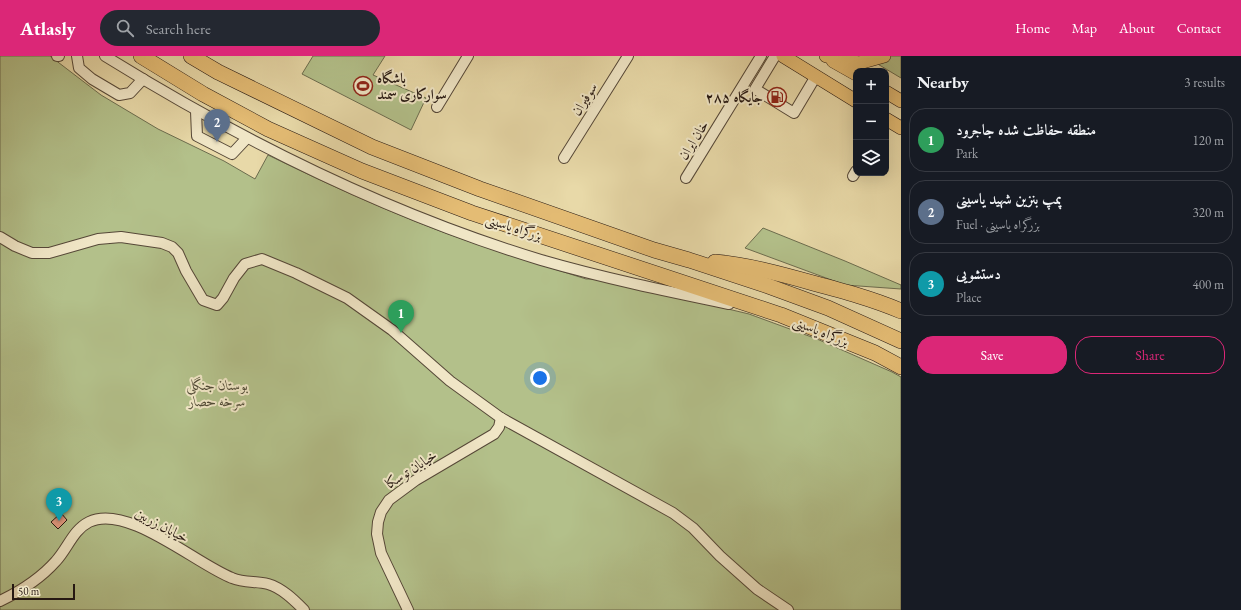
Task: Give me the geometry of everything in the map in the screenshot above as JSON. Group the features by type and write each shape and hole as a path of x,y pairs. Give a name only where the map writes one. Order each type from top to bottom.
{"highway":[{"name":"بزرگراه یاسینی","path":"141,56 203,94 268,129 362,170 472,213 781,315 875,353 901,367"},
{"name":"بزرگراه یاسینی","path":"191,56 231,79 372,147 488,192 654,250 689,260 828,308 901,341"},
{"path":"689,260 748,266 784,274 901,309"}],"main road":[{"path":"783,56 853,99"},
{"path":"826,56 860,63 884,56"},
{"path":"826,56 853,72"},
{"path":"889,94 901,101"},
{"path":"889,122 901,128"}],"lane":[{"path":"77,56 79,68 92,79 119,95 130,93 143,79"},
{"path":"105,56 196,111 247,138 361,194 493,244 589,273 781,315"},
{"path":"437,108 468,56"},
{"name":"سوفیران","path":"564,158 628,56"},
{"name":"خان ایران","path":"686,178 761,56"},
{"path":"775,56 755,89 794,113 816,76"},
{"path":"196,111 197,136 232,154 247,138"},
{"path":"0,237 15,246 32,253 49,252 98,239 121,237 162,242 172,247 178,253 186,271 203,300 217,305 245,264 262,259 296,272 347,298 392,330 450,380 501,418 673,513 693,528 720,556 757,589 788,610"},
{"name":"خیابان توسکا","path":"408,610 381,553 377,534 381,512 389,500 416,480 494,434 499,427 501,418"},
{"name":"خیابان زربین","path":"0,601 13,595 40,577 57,560 80,528 90,521 114,519 126,521 142,528 232,578 244,582 267,584 277,588 304,610"}],"green space":[{"name":"بوستان جنگلی سرخه حصار","path":"0,56 50,56 101,95 158,129 224,161 255,179 268,155 372,203 414,221 473,243 586,279 602,279 749,314 817,339 901,377 901,610 0,610"},
{"name":"باشگاه سوارکاری سمند","path":"313,56 385,56 373,75 426,98 411,130 302,74"},
{"path":"888,56 901,56 901,78 889,71 889,68 884,68 876,63"},
{"path":"763,228 901,285 901,289 845,285 745,248"}],"building":[{"path":"61,513 67,520 58,529 51,522"}],"place":[{"name":"باشگاه سوارکاری سمند","path":"363,86"},
{"name":"جایگاه ۲۸۵","path":"777,97"},
{"name":"پمپ بنزین شهید یاسینی","path":"217,142"},
{"name":"منطقه حفاظت شده جاجرود","path":"401,333"},
{"name":"دستشویی","path":"59,521"}]}
